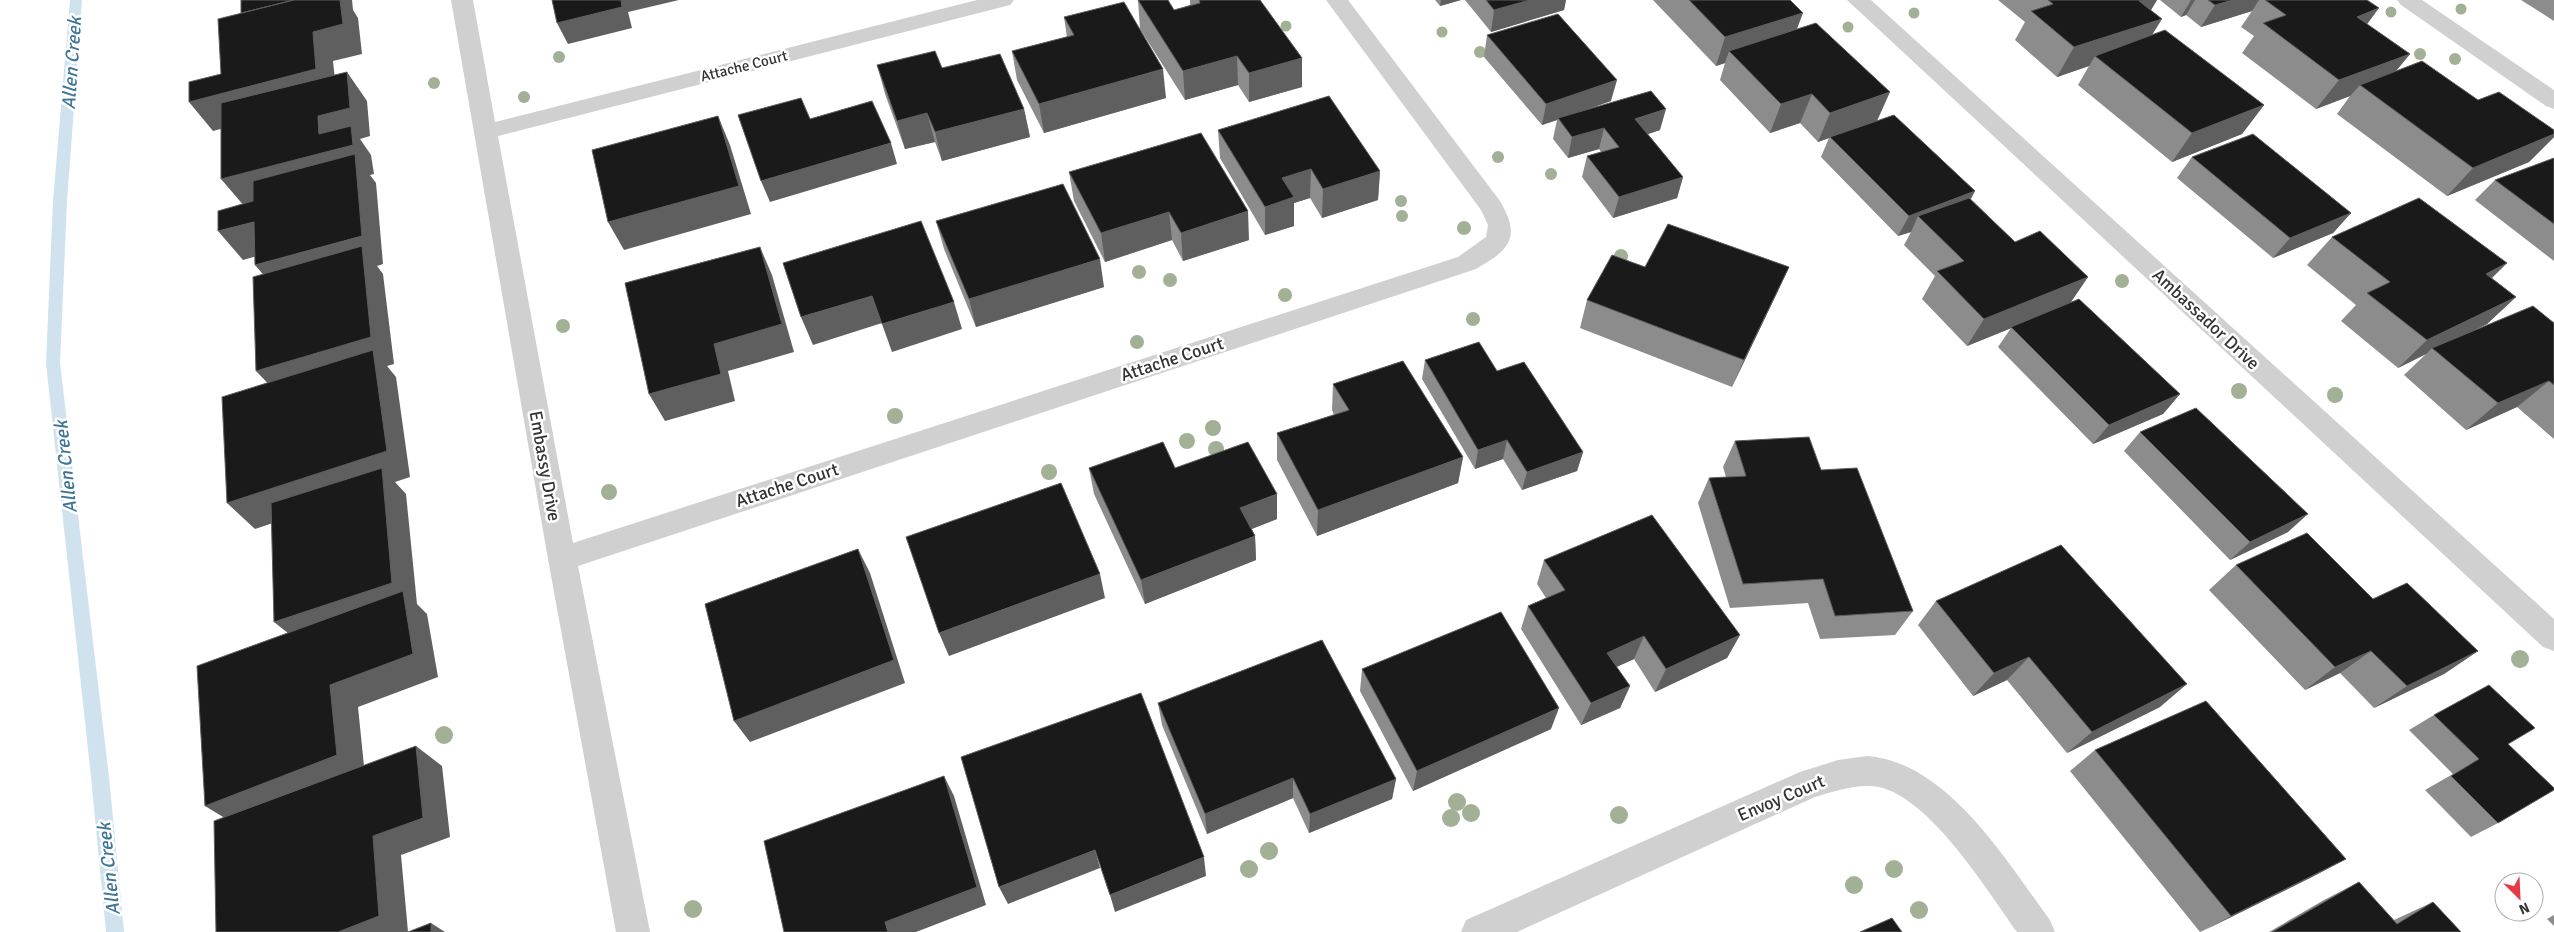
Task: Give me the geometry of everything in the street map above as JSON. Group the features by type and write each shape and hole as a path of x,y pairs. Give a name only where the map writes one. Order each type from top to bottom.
{"street":[{"name":"Embassy Drive","path":"462,0 562,559 633,932"},
{"name":"Attache Court","path":"486,132 1003,0"},
{"name":"Attache Court","path":"562,559 1467,262 1484,254 1498,241 1500,225 1492,207 1337,0"},
{"name":"Ambassador Drive","path":"1858,0 2554,638"},
{"path":"2408,0 2554,101"},
{"name":"Envoy Court","path":"1478,932 1811,783 1846,772 1886,774 1924,794 1958,825 2038,932"}],"building":[{"path":"241,0 294,0 241,13"},
{"path":"294,0 340,0 343,24 313,32 316,69 189,102 189,82 221,74 218,19"},
{"path":"552,0 621,0 622,7 557,23"},
{"path":"1138,0 1168,0 1174,10 1200,3 1199,0 1260,0 1302,58 1249,73 1237,56 1183,71"},
{"path":"1486,0 1530,0 1494,10"},
{"path":"1689,0 1790,0 1803,13 1725,37"},
{"path":"2048,0 2143,0 2139,1 2162,19 2074,47 2031,11 2053,4"},
{"path":"2208,0 2233,0 2215,5"},
{"path":"2265,0 2367,0 2379,8 2357,17 2410,54 2339,80 2263,23 2286,15"},
{"path":"1124,2 1163,69 1039,104 1012,51 1074,35 1064,17"},
{"path":"1558,14 1617,80 1546,104 1487,35"},
{"path":"1816,23 1890,92 1830,113 1812,94 1781,104 1729,51"},
{"path":"2165,30 2264,105 2192,133 2095,56"},
{"path":"935,51 942,68 1000,54 1024,109 935,132 927,113 897,121 877,65"},
{"path":"2422,61 2478,100 2499,92 2554,130 2554,134 2473,168 2360,85"},
{"path":"347,72 350,108 318,116 319,134 351,126 353,145 221,179 221,103"},
{"path":"1651,91 1666,109 1635,119 1683,177 1619,197 1587,156 1619,147 1604,128 1572,137 1558,118"},
{"path":"1329,96 1380,171 1323,189 1311,169 1282,178 1294,197 1265,207 1218,130"},
{"path":"801,98 810,119 872,101 891,143 761,181 738,115"},
{"path":"1894,115 1975,191 1909,216 1830,137"},
{"path":"718,116 739,186 608,222 592,150"},
{"path":"1201,133 1248,211 1181,233 1169,212 1101,233 1069,172"},
{"path":"2253,134 2351,213 2290,238 2192,157"},
{"path":"355,154 362,236 255,265 254,222 218,231 218,211 253,201 253,181"},
{"path":"2554,158 2554,224 2495,180"},
{"path":"1063,184 1100,259 969,299 936,221"},
{"path":"1969,198 2015,242 2040,231 2088,277 1984,319 1937,271 1964,261 1918,216"},
{"path":"2419,198 2507,263 2486,274 2516,297 2427,340 2367,293 2390,282 2332,237"},
{"path":"921,221 954,302 882,324 872,296 801,317 783,263"},
{"path":"1668,224 1789,267 1744,360 1587,300 1612,255 1645,267"},
{"path":"362,246 371,337 256,371 253,277"},
{"path":"760,247 782,324 714,344 721,374 649,394 625,283"},
{"path":"2079,299 2180,394 2109,425 2011,327"},
{"path":"2533,306 2554,323 2554,385 2549,381 2498,403 2432,348"},
{"path":"1479,342 1497,371 1524,362 1583,452 1527,472 1507,440 1478,450 1425,360"},
{"path":"373,350 387,451 227,503 222,397"},
{"path":"1403,361 1463,457 1318,510 1277,433 1349,410 1333,384"},
{"path":"2196,408 2308,514 2250,542 2140,432"},
{"path":"1809,437 1821,470 1857,468 1913,611 1835,616 1823,579 1743,584 1709,478 1746,476 1735,441"},
{"path":"1163,442 1175,468 1248,442 1277,494 1240,508 1255,536 1141,580 1089,468"},
{"path":"382,468 392,583 274,622 271,503"},
{"path":"1061,483 1100,574 939,633 906,537"},
{"path":"1652,515 1740,635 1666,669 1644,636 1607,653 1630,686 1591,703 1528,606 1565,590 1544,560"},
{"path":"2307,533 2373,599 2407,583 2478,651 2407,686 2371,651 2335,667 2236,565"},
{"path":"2061,545 2187,684 2092,732 2029,657 1994,673 1936,601"},
{"path":"858,549 894,660 734,721 705,604"},
{"path":"403,591 413,654 330,685 337,755 205,806 197,666"},
{"path":"1501,612 1559,708 1417,771 1362,669"},
{"path":"1322,640 1396,779 1310,814 1293,778 1205,814 1158,703"},
{"path":"2489,685 2535,728 2508,744 2554,788 2554,790 2498,823 2451,776 2479,759 2434,715"},
{"path":"1141,693 1204,857 1110,895 1095,850 999,887 961,757"},
{"path":"2206,701 2346,859 2231,916 2095,750"},
{"path":"416,746 423,818 373,836 379,916 338,932 216,932 214,821"},
{"path":"944,776 977,887 885,922 888,932 784,932 764,841"},
{"path":"2359,882 2397,924 2433,902 2461,932 2272,932"},
{"path":"1892,918 1902,932 1860,932"},
{"path":"431,923 431,932 408,932"}],"waterway":[{"name":"Allen Creek","path":"76,0 60,201 53,363 100,777 115,932"}]}
